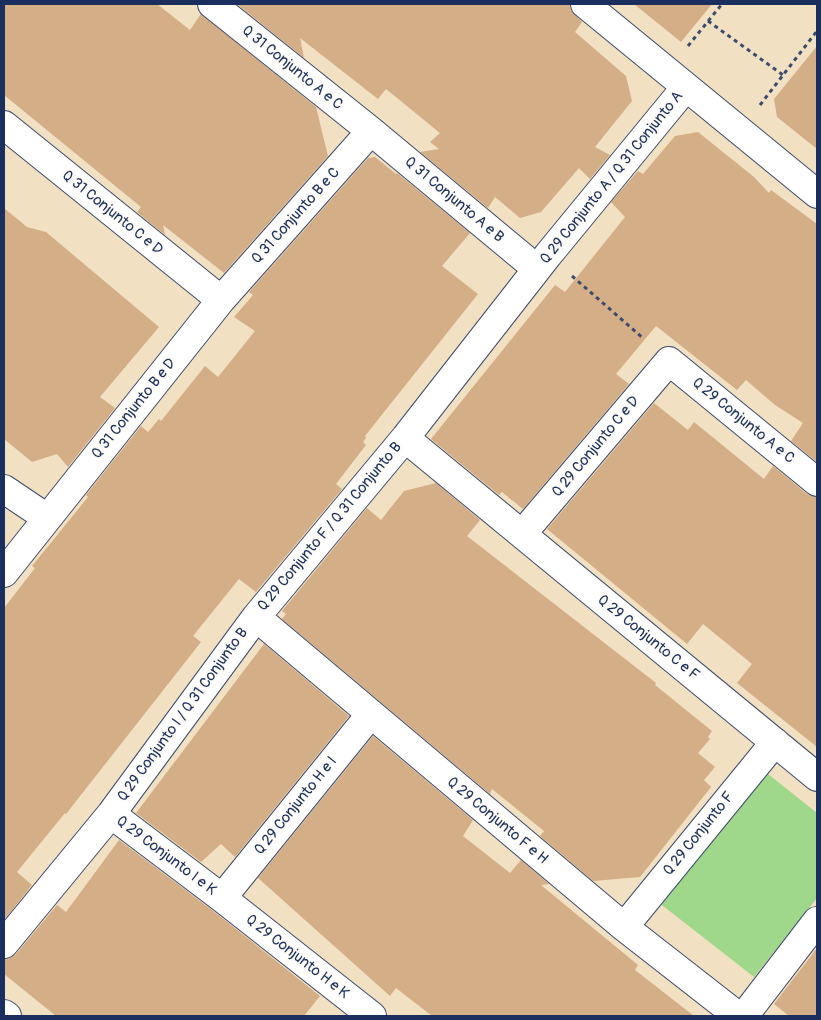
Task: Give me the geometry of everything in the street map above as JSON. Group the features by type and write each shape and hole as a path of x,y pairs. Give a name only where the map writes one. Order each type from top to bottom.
{"street":[{"name":"Q 31 Conjunto A e C","path":"212,4 371,131"},
{"path":"585,4 817,194"},
{"name":"Q 29 Conjunto A / Q 31 Conjunto A","path":"405,438 542,262 677,80"},
{"name":"Q 31 Conjunto C e D","path":"4,125 221,300"},
{"name":"Q 31 Conjunto A e B","path":"371,131 542,262"},
{"name":"Q 31 Conjunto B e C","path":"221,300 371,131"},
{"name":"Q 31 Conjunto B e D","path":"4,573 221,300"},
{"name":"Q 29 Conjunto A e C","path":"670,361 817,482"},
{"name":"Q 29 Conjunto C e D","path":"522,534 670,361"},
{"name":"Q 29 Conjunto C e F","path":"405,438 817,777"},
{"name":"Q 29 Conjunto F / Q 31 Conjunto B","path":"256,617 405,438"},
{"path":"4,489 47,518"},
{"name":"Q 29 Conjunto F e H","path":"256,617 370,715 624,927 738,1016"},
{"name":"Q 29 Conjunto I / Q 31 Conjunto B","path":"4,944 111,814 256,617"},
{"name":"Q 29 Conjunto H e I","path":"222,898 370,715"},
{"name":"Q 29 Conjunto F","path":"624,927 775,742"},
{"name":"Q 29 Conjunto I e K","path":"111,814 222,898"},
{"name":"Q 29 Conjunto H e K","path":"222,898 372,1016"},
{"path":"744,1016 817,921"}],"path":[{"path":"677,80 708,21 722,4"},
{"path":"708,21 783,76"},
{"path":"739,131 817,31"},
{"path":"542,262 670,361"}],"green space":[{"path":"763,770 817,813 817,898 754,977 658,902"}],"building":[{"path":"4,4 157,4 190,30 201,14 316,107 328,156 224,273 163,225 165,235 137,212 141,207 4,95"},
{"path":"237,4 570,4 571,10 582,22 575,32 626,76 632,101 595,147 610,155 590,179 579,168 541,212 520,218 495,197 488,208 420,152 439,149 430,142 440,133 386,89 378,99 300,38 304,58"},
{"path":"634,4 712,4 681,42"},
{"path":"817,46 817,149 777,117 774,99"},
{"path":"698,132 754,177 769,193 771,190 817,224 817,462 791,441 803,423 775,405 746,380 737,390 656,326 616,374 629,384 523,509 502,492 499,495 431,439 555,285 565,292 625,217 611,202 638,171 643,174 675,136"},
{"path":"375,157 470,233 442,266 478,294 365,436 366,438 363,442 366,445 336,484 342,489 256,592 239,579 193,636 201,642 66,814 17,872 32,885 4,920 4,608 35,568 32,566 88,497 86,495 141,426 148,432 159,419 161,421 205,366 218,377 255,331 234,317 253,295 249,292 368,158"},
{"path":"4,208 27,227 46,232 159,327 100,397 115,408 68,467 57,454 32,462 4,439"},
{"path":"654,403 688,430 694,422 764,479 773,466 807,494 817,497 817,747 737,683 752,664 703,624 687,644 547,529"},
{"path":"436,483 480,520 467,536 656,683 655,685 712,731 708,737 710,739 698,753 715,767 704,780 711,787 640,877 593,881 540,836 544,831 492,789 490,794 282,619 286,614 282,611 367,508 381,520 404,491"},
{"path":"264,644 349,716 235,857 221,844 201,862 136,813"},
{"path":"373,736 473,820 463,836 510,873 521,860 549,884 541,885 638,965 635,970 694,1016 432,1016 396,988 390,996 258,878"},
{"path":"119,840 212,910 320,996 304,1016 56,1016 4,974 4,959 16,954 57,905 66,912"},
{"path":"817,948 817,1016 789,1016 774,1004"}]}
